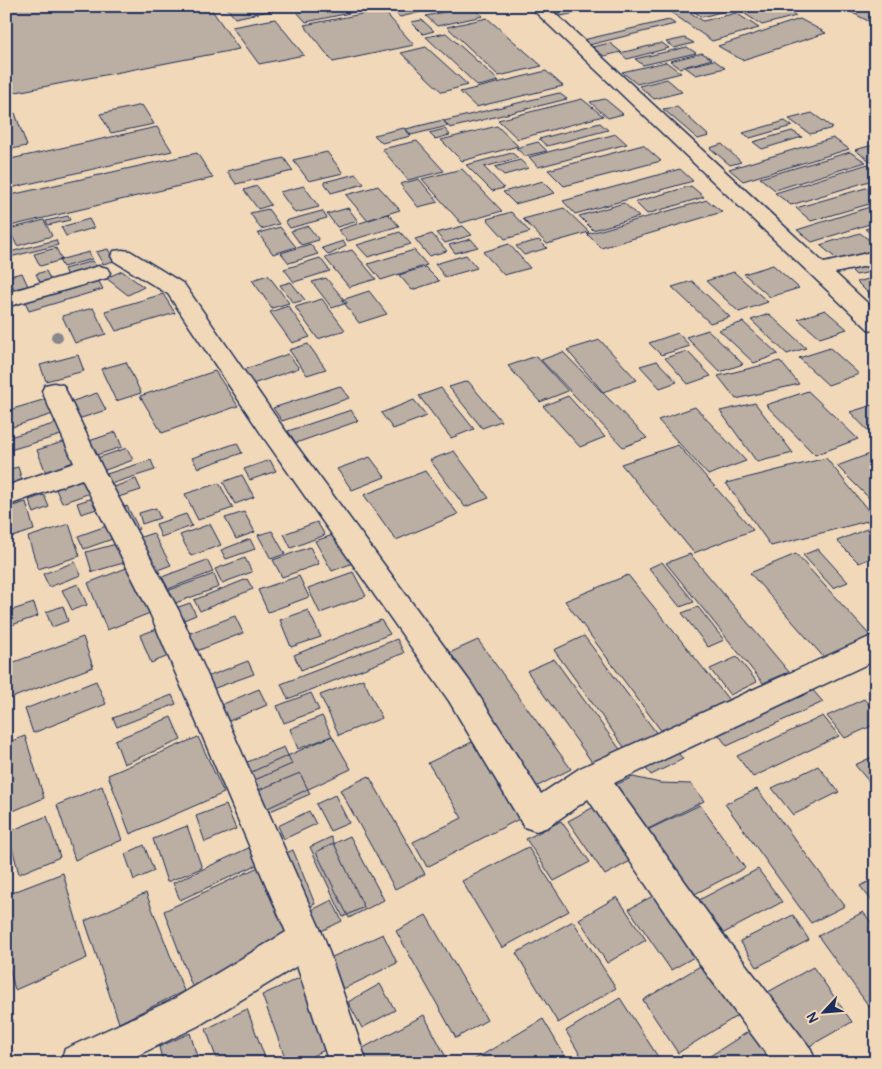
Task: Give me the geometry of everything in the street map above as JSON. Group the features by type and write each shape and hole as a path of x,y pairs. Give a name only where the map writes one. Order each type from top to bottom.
{"street":[{"path":"537,6 821,270 876,324"},
{"path":"821,270 876,257"},
{"path":"6,300 110,265 176,289 273,432 460,692 536,816 592,778 876,646"},
{"path":"54,391 90,468 164,611 307,940 348,1063"},
{"path":"6,496 90,468"},
{"path":"592,778 714,953 797,1063"},
{"path":"79,1063 185,1013 307,940"}],"building":[{"path":"6,6 209,6 239,49 6,94"},
{"path":"225,6 275,6 278,9 235,18"},
{"path":"320,6 384,6 306,22 296,11"},
{"path":"415,6 421,12 400,17 393,11"},
{"path":"453,6 430,11 426,8"},
{"path":"470,6 483,16 437,26 426,16"},
{"path":"573,6 580,12 561,16 549,7"},
{"path":"702,6 780,6 796,16 762,25 736,8 702,17 690,9"},
{"path":"839,6 858,6 876,15 876,25"},
{"path":"685,9 703,21 736,13 759,28 712,41 672,13"},
{"path":"383,10 414,45 333,62 304,25"},
{"path":"487,18 542,66 499,76 447,27"},
{"path":"275,19 304,55 259,64 232,27"},
{"path":"800,19 826,33 742,60 718,46"},
{"path":"422,20 434,31 423,34 411,22"},
{"path":"669,20 675,24 589,45 583,40"},
{"path":"446,33 499,81 478,86 426,37"},
{"path":"685,38 694,43 674,48 666,42"},
{"path":"610,43 621,52 604,56 592,47"},
{"path":"662,43 669,48 627,59 620,53"},
{"path":"426,47 468,85 442,92 401,53"},
{"path":"687,47 696,53 643,65 635,59"},
{"path":"702,53 712,59 680,68 670,61"},
{"path":"714,60 725,68 696,75 685,67"},
{"path":"666,62 681,73 637,84 622,72"},
{"path":"546,71 563,86 476,107 460,92"},
{"path":"667,79 682,92 654,99 639,86"},
{"path":"559,93 567,99 450,128 444,121"},
{"path":"582,99 603,116 518,139 498,120"},
{"path":"605,99 623,114 608,118 590,102"},
{"path":"142,105 154,124 111,133 100,114"},
{"path":"677,107 709,136 698,139 663,109"},
{"path":"15,113 27,146 6,150 6,115"},
{"path":"812,113 833,128 810,134 789,119"},
{"path":"443,120 448,126 411,135 406,129"},
{"path":"785,121 792,126 750,138 743,133"},
{"path":"600,123 608,130 547,146 539,139"},
{"path":"497,126 518,146 462,161 441,140"},
{"path":"157,127 172,151 6,189 6,160"},
{"path":"404,128 411,136 382,143 374,135"},
{"path":"445,129 450,135 435,139 429,133"},
{"path":"792,131 802,137 762,149 753,142"},
{"path":"616,134 627,144 538,167 529,157"},
{"path":"833,138 849,149 743,181 729,169"},
{"path":"417,141 444,171 408,180 382,149"},
{"path":"538,142 547,151 525,156 516,148"},
{"path":"722,144 741,162 730,165 710,148"},
{"path":"876,144 876,163 874,164 855,150"},
{"path":"643,145 661,161 564,186 548,170"},
{"path":"327,152 343,173 309,181 293,160"},
{"path":"850,152 866,162 775,190 760,178"},
{"path":"197,153 213,178 6,227 6,196"},
{"path":"512,153 518,158 484,167 504,188 492,191 466,165"},
{"path":"284,158 293,171 236,184 227,171"},
{"path":"520,160 529,168 504,175 495,167"},
{"path":"868,164 876,170 876,179 791,205 775,193"},
{"path":"462,169 502,211 461,223 422,179"},
{"path":"680,169 693,181 575,214 563,201"},
{"path":"356,174 364,184 331,193 324,182"},
{"path":"419,179 438,202 418,207 400,184"},
{"path":"543,181 555,193 515,204 503,192"},
{"path":"876,185 876,202 811,221 796,208"},
{"path":"257,186 271,205 258,209 244,190"},
{"path":"304,186 319,207 295,213 280,192"},
{"path":"378,186 400,210 367,220 346,195"},
{"path":"691,186 704,197 647,214 635,202"},
{"path":"707,200 722,212 601,248 587,234"},
{"path":"624,203 639,217 593,230 579,216"},
{"path":"876,205 876,222 812,242 797,230"},
{"path":"348,208 358,221 337,227 327,214"},
{"path":"564,208 589,232 547,244 523,219"},
{"path":"268,209 279,224 261,229 250,213"},
{"path":"322,211 327,218 290,228 285,221"},
{"path":"511,212 530,232 505,239 487,219"},
{"path":"388,214 399,226 348,241 338,230"},
{"path":"68,216 70,220 48,225 46,221"},
{"path":"89,219 94,228 66,236 61,227"},
{"path":"44,220 52,236 17,246 9,229"},
{"path":"308,226 319,240 301,245 291,231"},
{"path":"463,226 472,235 445,243 436,233"},
{"path":"876,226 876,238 865,229"},
{"path":"280,227 296,247 273,254 258,233"},
{"path":"400,232 411,244 368,257 357,245"},
{"path":"860,233 876,245 876,249 839,261 820,245"},
{"path":"432,234 447,251 429,256 415,239"},
{"path":"471,239 478,247 455,253 449,245"},
{"path":"56,240 58,245 6,258 6,253"},
{"path":"539,240 547,248 524,255 516,246"},
{"path":"343,241 346,246 329,255 322,248"},
{"path":"310,244 318,254 289,263 281,253"},
{"path":"509,244 530,268 504,275 483,252"},
{"path":"56,248 62,260 40,266 34,254"},
{"path":"108,249 114,261 103,264 96,252"},
{"path":"352,250 376,279 349,287 325,258"},
{"path":"414,250 427,265 381,280 368,264"},
{"path":"89,252 92,259 63,267 59,260"},
{"path":"876,253 876,271 856,275 842,261"},
{"path":"466,255 477,268 445,277 435,264"},
{"path":"320,258 330,271 294,282 284,269"},
{"path":"93,261 97,268 67,276 64,269"},
{"path":"773,265 799,288 770,297 744,274"},
{"path":"425,267 439,281 412,290 399,275"},
{"path":"46,271 51,281 41,284 36,274"},
{"path":"122,271 144,287 128,295 106,278"},
{"path":"734,272 768,302 739,312 706,281"},
{"path":"22,273 28,286 14,289 9,276"},
{"path":"268,275 289,303 272,308 252,280"},
{"path":"876,277 876,301 857,282"},
{"path":"326,278 347,303 332,308 312,282"},
{"path":"98,280 103,289 29,311 25,301"},
{"path":"692,281 730,317 710,323 672,287"},
{"path":"291,282 305,300 293,303 280,285"},
{"path":"369,291 387,314 359,323 342,300"},
{"path":"163,294 175,313 116,331 105,311"},
{"path":"322,299 345,330 318,339 295,307"},
{"path":"288,306 310,337 292,343 270,312"},
{"path":"93,308 106,334 75,343 62,316"},
{"path":"825,310 847,329 820,338 798,319"},
{"path":"769,314 806,348 787,354 751,320"},
{"path":"743,322 778,354 754,363 719,330"},
{"path":"708,330 743,364 720,372 686,337"},
{"path":"678,333 690,346 661,355 649,343"},
{"path":"600,340 637,380 603,392 567,350"},
{"path":"308,344 326,369 307,375 289,350"},
{"path":"830,348 859,374 828,385 799,358"},
{"path":"687,351 711,376 688,384 665,358"},
{"path":"563,352 647,438 623,447 541,360"},
{"path":"288,354 299,368 247,386 237,372"},
{"path":"78,355 84,371 46,381 40,365"},
{"path":"536,356 568,391 540,402 508,366"},
{"path":"657,361 677,382 660,388 640,366"},
{"path":"780,361 799,384 736,399 718,376"},
{"path":"126,362 141,393 116,401 101,369"},
{"path":"215,371 238,406 162,433 140,396"},
{"path":"468,381 501,421 482,428 449,387"},
{"path":"340,386 349,398 282,421 273,408"},
{"path":"441,388 474,429 451,438 419,396"},
{"path":"808,391 858,439 815,455 766,405"},
{"path":"97,393 106,410 72,421 64,404"},
{"path":"568,396 605,437 580,447 543,406"},
{"path":"46,399 53,414 6,429 6,411"},
{"path":"414,400 427,416 393,429 381,413"},
{"path":"755,403 793,453 757,462 720,411"},
{"path":"876,404 876,439 850,412"},
{"path":"695,407 746,461 708,475 658,420"},
{"path":"351,410 358,421 296,443 288,431"},
{"path":"57,423 61,435 10,450 6,438"},
{"path":"116,432 122,447 90,457 83,443"},
{"path":"66,441 77,469 48,478 37,450"},
{"path":"237,443 242,453 198,468 192,458"},
{"path":"678,445 753,530 694,553 621,464"},
{"path":"127,448 133,460 97,473 91,460"},
{"path":"454,451 489,498 465,507 430,460"},
{"path":"876,452 876,505 837,466"},
{"path":"370,457 385,477 352,490 337,469"},
{"path":"826,458 875,519 771,546 726,483"},
{"path":"151,460 155,470 104,486 100,476"},
{"path":"270,460 276,471 250,480 244,469"},
{"path":"18,467 24,487 6,492 6,470"},
{"path":"425,471 458,514 396,540 364,495"},
{"path":"85,473 93,492 62,503 53,483"},
{"path":"242,475 254,497 235,504 223,482"},
{"path":"136,479 141,490 112,499 108,489"},
{"path":"219,483 233,508 198,520 185,494"},
{"path":"44,495 49,507 34,513 29,500"},
{"path":"96,497 100,508 81,514 77,503"},
{"path":"26,502 34,530 6,539 6,508"},
{"path":"127,506 139,529 130,532 118,510"},
{"path":"156,508 160,518 142,524 139,513"},
{"path":"244,512 255,532 236,539 225,518"},
{"path":"186,514 192,526 161,537 156,524"},
{"path":"317,522 325,535 291,548 284,534"},
{"path":"69,524 80,556 38,569 28,537"},
{"path":"112,524 118,537 84,549 78,536"},
{"path":"210,524 221,545 191,556 180,535"},
{"path":"874,526 876,528 876,556 859,563 837,541"},
{"path":"272,531 285,554 271,559 258,535"},
{"path":"153,533 171,565 155,571 138,538"},
{"path":"336,534 353,563 332,571 315,541"},
{"path":"250,539 255,549 226,559 221,550"},
{"path":"124,542 130,561 92,572 86,552"},
{"path":"310,547 319,564 282,577 273,560"},
{"path":"818,549 848,582 833,588 803,555"},
{"path":"690,554 789,672 763,683 666,563"},
{"path":"796,554 874,640 827,661 750,573"},
{"path":"245,558 252,572 222,583 215,569"},
{"path":"207,560 213,572 168,589 162,577"},
{"path":"75,562 81,575 49,587 43,574"},
{"path":"662,562 694,602 680,607 649,568"},
{"path":"129,567 150,613 107,630 88,583"},
{"path":"353,572 366,596 320,613 308,588"},
{"path":"214,574 219,587 170,605 164,592"},
{"path":"628,575 733,705 665,736 565,601"},
{"path":"299,576 309,597 268,612 258,590"},
{"path":"247,579 253,589 200,611 194,600"},
{"path":"78,584 87,605 72,610 62,590"},
{"path":"34,603 38,616 6,627 6,612"},
{"path":"190,603 196,615 174,624 167,611"},
{"path":"63,606 68,621 52,627 46,612"},
{"path":"698,607 724,640 708,647 682,613"},
{"path":"308,610 321,637 291,647 280,620"},
{"path":"235,616 243,633 189,654 182,636"},
{"path":"381,620 390,634 301,670 294,655"},
{"path":"160,628 171,655 151,663 140,635"},
{"path":"584,636 661,739 629,754 554,650"},
{"path":"83,637 93,667 6,700 6,665"},
{"path":"397,639 404,653 288,699 281,684"},
{"path":"478,640 571,769 526,792 436,659"},
{"path":"737,657 757,682 730,695 710,669"},
{"path":"554,659 622,752 594,765 527,671"},
{"path":"248,661 254,674 204,692 199,680"},
{"path":"363,679 382,718 339,735 320,695"},
{"path":"96,681 106,704 33,733 25,709"},
{"path":"811,688 823,702 727,746 716,731"},
{"path":"259,689 267,705 217,726 209,710"},
{"path":"311,693 319,710 284,723 277,706"},
{"path":"172,695 176,704 117,727 113,718"},
{"path":"864,699 876,713 876,724 845,738 827,716"},
{"path":"322,716 332,736 298,749 290,729"},
{"path":"823,716 839,736 753,777 737,756"},
{"path":"171,717 181,740 124,764 115,740"},
{"path":"25,736 44,798 6,814 6,743"},
{"path":"332,736 351,769 255,814 238,778"},
{"path":"198,737 224,793 130,834 108,775"},
{"path":"472,742 521,818 427,867 413,842 462,818 428,763"},
{"path":"672,745 683,759 651,775 640,761"},
{"path":"284,747 292,764 243,785 235,767"},
{"path":"876,755 876,790 855,765"},
{"path":"818,766 839,792 793,815 772,788"},
{"path":"300,773 310,794 259,816 249,794"},
{"path":"369,776 425,874 395,889 340,790"},
{"path":"633,777 660,783 691,784 704,801 646,830 615,785"},
{"path":"102,786 122,840 75,860 57,805"},
{"path":"757,789 845,906 811,923 725,804"},
{"path":"335,795 349,823 330,831 316,804"},
{"path":"603,802 641,855 605,875 568,821"},
{"path":"226,805 236,829 205,842 196,816"},
{"path":"700,805 745,868 685,899 641,833"},
{"path":"309,811 316,824 284,839 278,826"},
{"path":"47,816 60,857 19,874 8,832"},
{"path":"561,821 590,862 554,881 526,839"},
{"path":"187,826 202,868 167,882 153,839"},
{"path":"350,836 384,900 349,918 316,852"},
{"path":"331,837 364,907 343,917 310,847"},
{"path":"144,845 154,871 134,880 125,854"},
{"path":"255,845 263,862 180,900 173,883"},
{"path":"528,847 569,911 502,948 462,881"},
{"path":"293,850 315,904 299,911 277,857"},
{"path":"265,864 298,938 193,989 164,911"},
{"path":"758,869 782,902 722,934 699,900"},
{"path":"63,873 87,958 15,990 6,955 6,895"},
{"path":"876,878 876,906 860,886"},
{"path":"662,891 705,951 671,970 629,909"},
{"path":"146,893 184,991 119,1023 85,921"},
{"path":"617,897 646,940 607,963 579,919"},
{"path":"332,900 342,921 311,936 302,915"},
{"path":"863,912 876,928 876,1016 818,936"},
{"path":"426,915 487,1020 456,1038 396,931"},
{"path":"793,915 809,940 757,967 740,941"},
{"path":"573,921 616,988 558,1023 516,953"},
{"path":"383,934 397,963 343,989 330,958"},
{"path":"712,959 748,1009 678,1053 643,1000"},
{"path":"813,967 852,1022 806,1048 768,992"},
{"path":"308,974 335,1045 298,1063 287,1063 262,995"},
{"path":"380,984 395,1010 362,1028 348,1002"},
{"path":"620,998 662,1063 585,1063 566,1031"},
{"path":"247,1009 267,1063 218,1063 206,1029"},
{"path":"424,1015 449,1063 358,1063 354,1053"},
{"path":"543,1019 569,1063 473,1063 472,1061"},
{"path":"765,1021 795,1063 699,1063"},
{"path":"190,1033 199,1063 163,1063 159,1047"}]}
